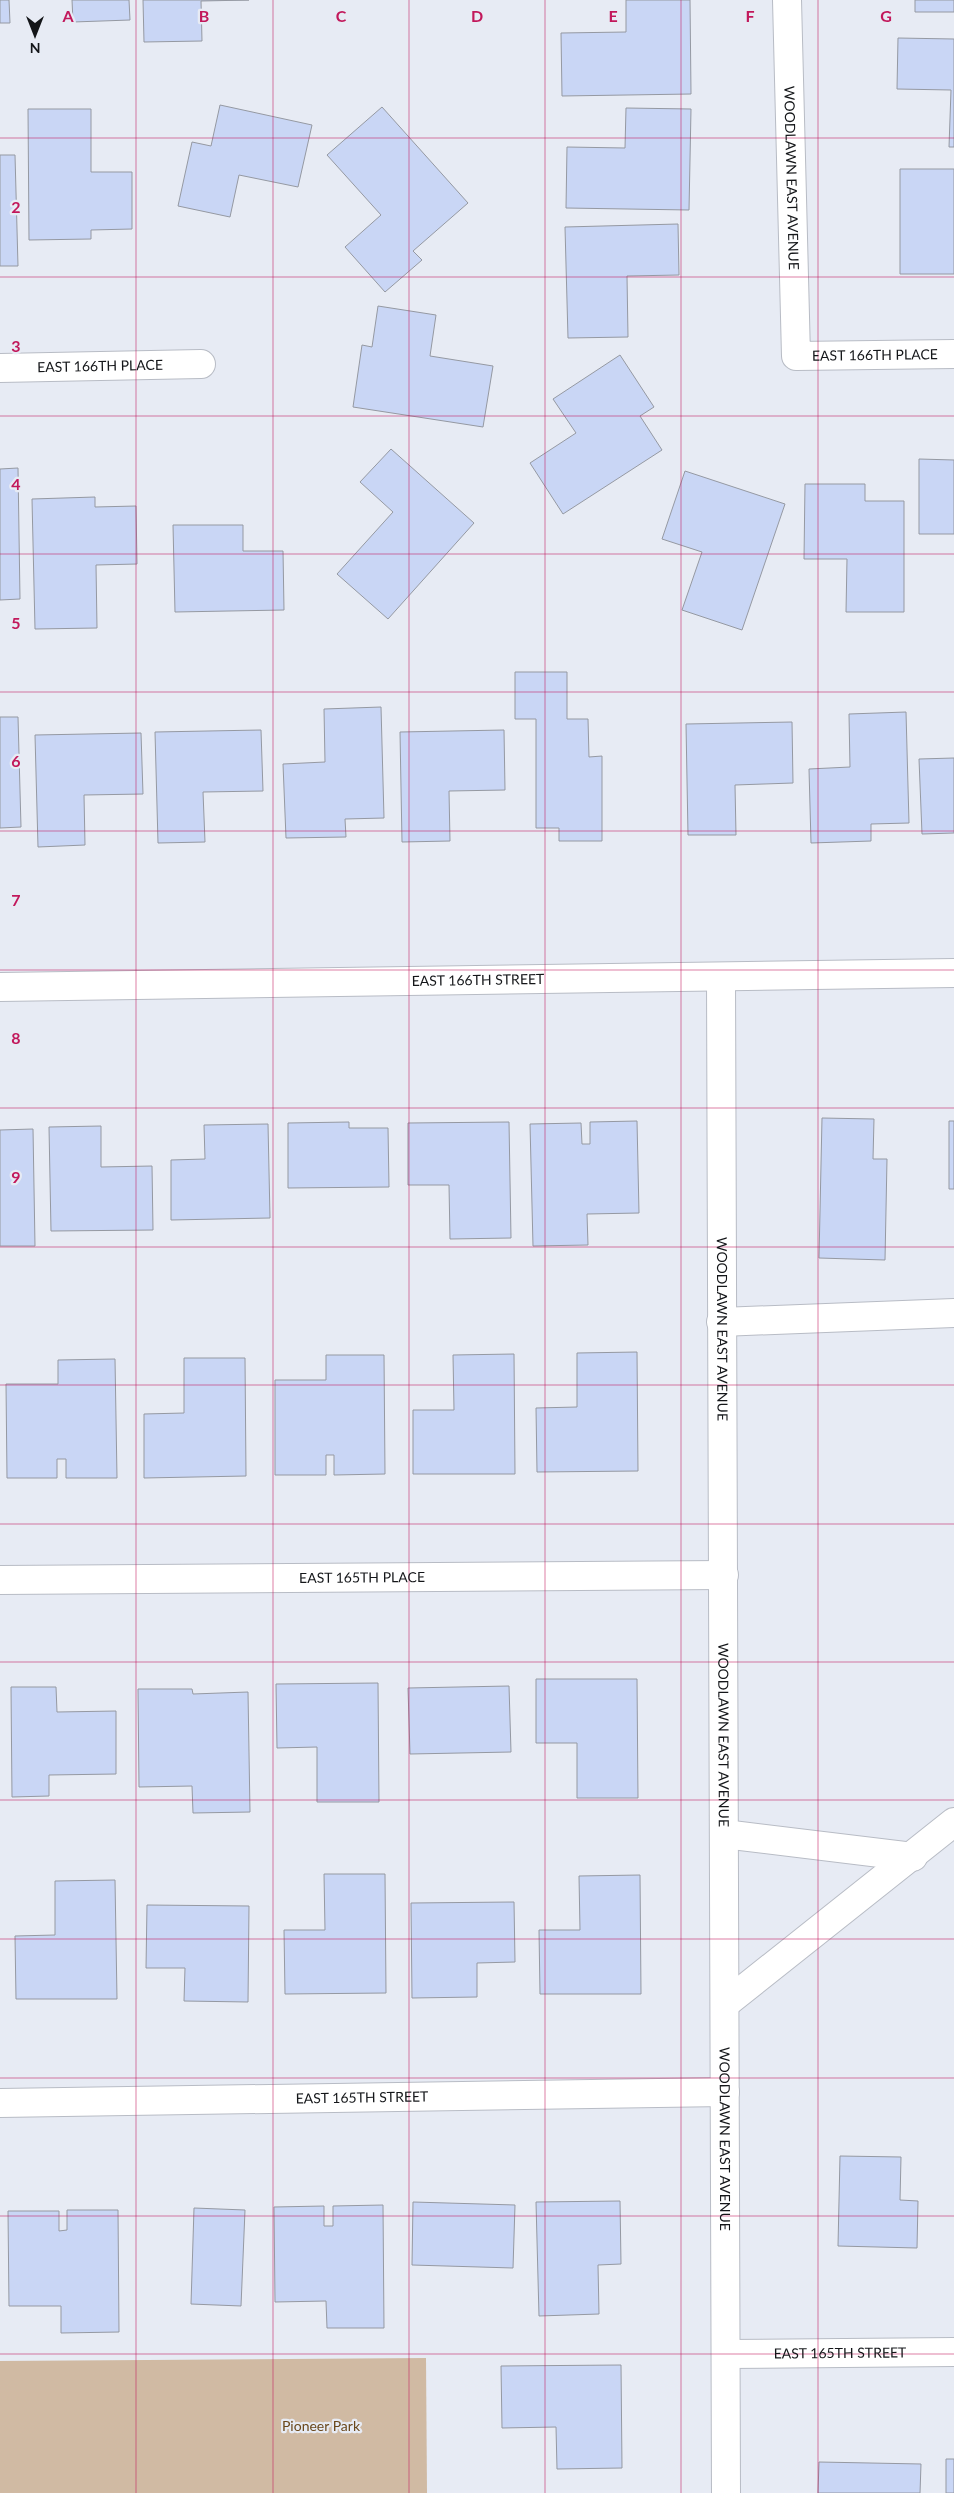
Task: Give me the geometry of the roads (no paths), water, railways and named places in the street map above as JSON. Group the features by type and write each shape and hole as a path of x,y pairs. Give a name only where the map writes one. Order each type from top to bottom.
{"street":[{"name":"WOODLAWN EAST AVENUE","path":"787,0 796,356"},
{"name":"EAST 166TH PLACE","path":"796,356 954,354"},
{"name":"EAST 166TH PLACE","path":"0,368 201,364"},
{"name":"EAST 166TH STREET","path":"0,986 954,973"},
{"name":"WOODLAWN EAST AVENUE","path":"721,977 726,2493"},
{"path":"721,1322 954,1313"},
{"name":"EAST 165TH PLACE","path":"0,1580 724,1575"},
{"path":"725,2004 913,1857 954,1822"},
{"path":"724,1834 913,1857"},
{"name":"EAST 165TH STREET","path":"0,2103 725,2092"},
{"name":"EAST 165TH STREET","path":"726,2354 954,2352"}],"park label":[{"name":"Pioneer Park","path":"321,2426"}]}
